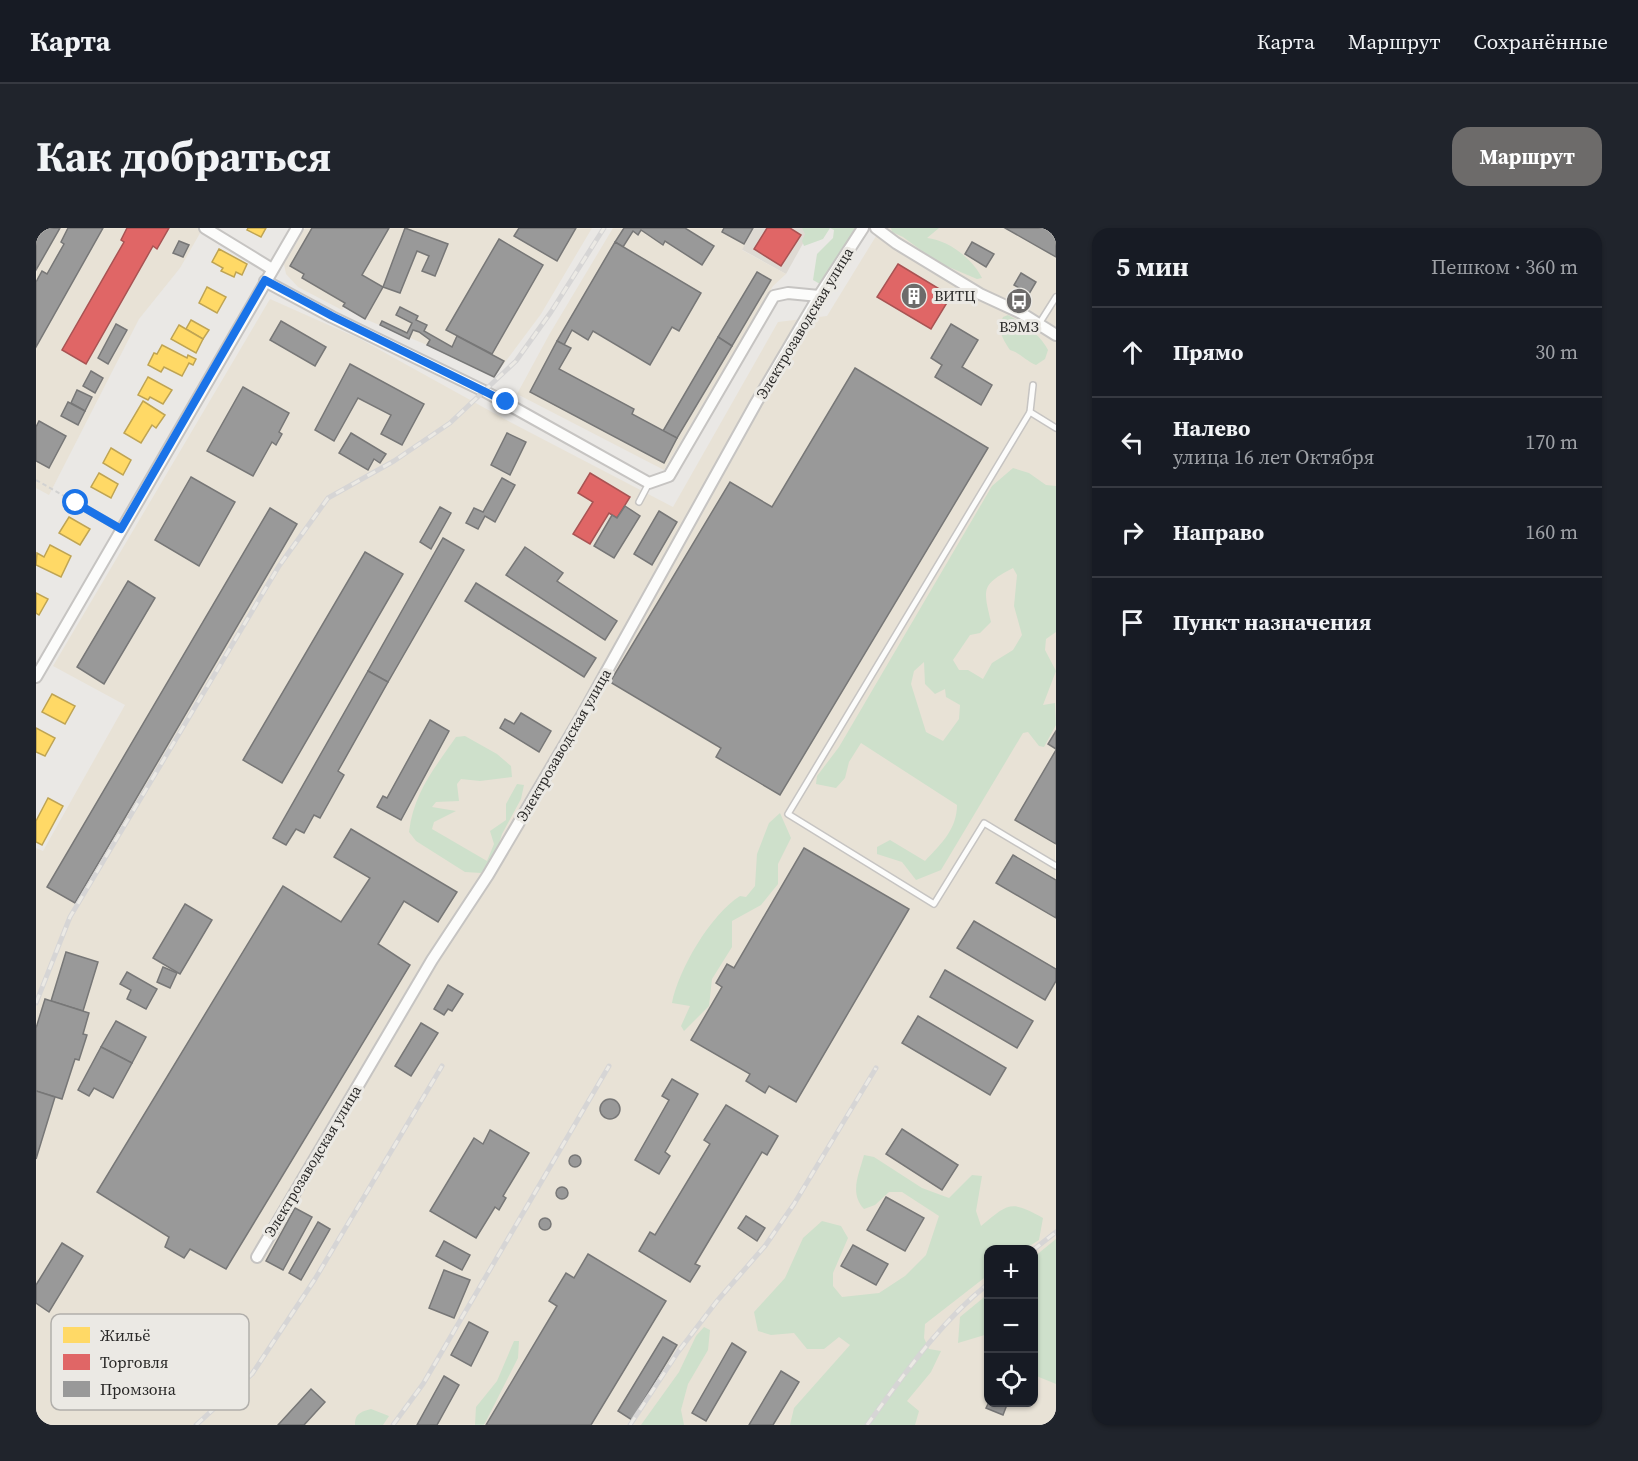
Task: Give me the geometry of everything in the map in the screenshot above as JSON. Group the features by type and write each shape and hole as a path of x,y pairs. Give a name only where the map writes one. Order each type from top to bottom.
{"street":[{"path":"205,228 272,269"},
{"path":"36,677 297,228"},
{"name":"Электрозаводская улица","path":"257,1257 432,960 488,875 584,712 756,403 819,296 863,228"},
{"path":"876,228 896,243 980,294 1021,313 1056,335"},
{"path":"265,280 332,316 484,391 650,483 669,476 774,296 788,293 819,296"}],"lane":[{"path":"1039,324 1056,297"},
{"path":"1033,384 1030,412 788,814 934,904 984,823 1056,866"},
{"path":"1030,412 1056,428"},
{"path":"639,502 650,483"},
{"path":"76,503 121,529"}],"path":[{"path":"36,480 76,503"}],"shaded area":[{"path":"36,228 203,228 180,268 139,319 49,495 36,488"},
{"path":"305,228 592,228 541,314 494,377 365,319 344,307 342,310 298,287 286,274 284,264"},
{"path":"613,228 753,228 742,250 786,274 773,286 664,470 517,394 549,335"},
{"path":"753,228 811,229 786,274 741,249"},
{"path":"881,228 1056,228 1056,1425 36,1425 36,848 43,851 125,705 53,666 270,299 360,339 510,422 673,507 778,322 827,316"}],"green space":[{"path":"802,228 830,228 823,239 804,246 802,241 805,234"},
{"path":"830,228 858,228 827,278 820,284 813,280 817,254 833,238 834,230"},
{"path":"891,228 939,228 927,238 943,242 959,251 982,278 977,279 937,262 903,237 892,232"},
{"path":"1008,315 1036,334 1048,350 1045,359 1036,365 1010,350 1000,330 1003,317"},
{"path":"1013,468 1029,473 1046,485 1056,486 1056,632 1046,639 1045,650 1056,671 1043,705 1055,703 1056,725 1044,747 1039,746 1028,732 1023,733 941,870 916,880 902,862 877,854 877,847 890,840 925,861 951,829 957,805 861,743 849,762 845,778 836,788 816,784 817,776 839,747 992,486","holes":["1013,568 1017,575 1014,606 1022,635 1013,650 992,663 983,679 968,670 959,670 953,660 970,635 980,633 991,622 987,589 995,579","924,662 925,684 935,694 945,689 946,697 960,705 959,719 943,741 926,732 911,684 914,671"]},
{"path":"465,736 497,754 511,766 512,777 480,781 461,779 457,784 459,801 436,802 432,807 456,811 434,822 432,829 487,861 494,844 490,831 506,820 506,804 517,784 524,785 521,799 502,834 494,860 481,873 465,872 416,841 409,832 415,805 426,782 456,737"},
{"path":"780,813 791,838 778,864 778,884 761,905 732,921 732,947 712,979 709,1006 684,1031 681,1026 690,1006 672,1003 681,975 707,929 729,904 740,896 746,897 755,886 757,854 769,823"},
{"path":"864,1155 874,1157 922,1188 949,1198 972,1175 982,1176 976,1211 981,1226 1004,1209 1016,1206 1043,1218 1039,1240 1031,1245 984,1245 984,1278 925,1324 924,1338 929,1349 941,1351 931,1372 907,1401 919,1411 915,1425 790,1425 794,1408 850,1345 839,1337 824,1349 807,1349 794,1333 771,1335 758,1331 754,1312 785,1278 803,1238 822,1221 841,1226 848,1238 833,1273 833,1286 842,1297 879,1293 905,1276 926,1255 939,1216 902,1192 889,1192 875,1205 864,1209 857,1196 858,1176"},
{"path":"1056,1239 1056,1384 1038,1377 1038,1254"},
{"path":"984,1297 984,1335 958,1343 960,1317"},
{"path":"704,1327 710,1330 708,1350 688,1384 681,1410 684,1425 641,1425 679,1372 696,1336"},
{"path":"514,1341 519,1341 518,1358 484,1425 475,1425 476,1407 497,1381"},
{"path":"371,1409 389,1416 383,1425 355,1425 359,1414"}],"building: Жильё":[{"path":"248,228 266,228 261,237 247,230"},
{"path":"219,249 247,264 242,275 236,272 234,277 221,271 223,268 212,262"},
{"path":"207,287 226,297 217,313 199,303"},
{"path":"191,320 209,330 203,339 186,329"},
{"path":"179,325 203,339 196,353 171,339"},
{"path":"162,345 187,358 188,355 196,359 193,365 189,363 182,376 164,367 161,372 148,365 154,353 157,354"},
{"path":"148,377 172,390 163,404 150,397 148,400 138,395"},
{"path":"143,401 165,415 156,428 152,425 141,443 124,433"},
{"path":"111,448 131,460 123,475 103,463"},
{"path":"99,473 118,484 111,498 91,487"},
{"path":"69,517 90,529 80,545 59,533"},
{"path":"50,545 71,556 61,577 36,565 37,553 44,557"},
{"path":"36,593 48,599 39,615 36,613"},
{"path":"52,694 75,706 65,724 42,712"},
{"path":"36,728 55,738 45,756 36,752"},
{"path":"48,798 63,806 42,845 36,842 36,821"}],"building: Торговля":[{"path":"127,228 169,228 157,249 153,246 86,364 62,350 124,242 121,240"},
{"path":"767,228 790,228 801,235 781,266 754,249"},
{"name":"ВИТЦ","path":"898,264 951,296 931,329 877,297"},
{"path":"590,473 630,497 617,518 609,513 590,544 573,534 593,502 578,493"}],"building: Промзона":[{"path":"36,228 60,228 36,270"},
{"path":"68,228 103,228 36,347 36,282 42,271 47,274 64,244 61,242"},
{"path":"312,228 389,228 362,275 383,287 365,319 343,306 345,303 302,278 304,274 290,266"},
{"path":"405,228 448,244 435,276 422,271 429,256 417,251 400,293 383,287"},
{"path":"519,228 576,228 557,261 514,236"},
{"path":"624,228 685,228 714,246 702,265 665,241 663,245 641,230 638,235 633,231 623,247 615,242"},
{"path":"724,228 753,228 744,244 722,232"},
{"path":"1005,228 1056,228 1056,257"},
{"path":"499,239 543,265 492,354 446,330"},
{"path":"179,241 189,245 183,257 173,253"},
{"path":"615,242 701,293 679,331 672,327 650,365 593,331 588,340 572,330 564,345 557,341"},
{"path":"972,242 994,254 986,267 965,254"},
{"path":"757,272 771,280 732,346 718,337"},
{"path":"1021,273 1036,282 1029,294 1014,285"},
{"path":"400,307 418,316 416,320 427,325 424,331 452,347 457,336 504,361 494,377 427,345 430,340 419,332 413,330 409,339 380,325 382,321 407,333 412,323 396,315"},
{"path":"281,321 326,347 315,366 270,340"},
{"path":"116,324 127,330 108,364 98,358"},
{"path":"951,324 978,340 962,367 992,385 981,405 935,377 942,365 931,358"},
{"path":"718,337 732,346 677,438 663,431"},
{"path":"557,341 571,348 559,369 634,409 632,414 677,438 664,463 530,392"},
{"path":"350,364 424,404 402,445 381,434 391,415 358,398 334,441 315,430"},
{"path":"855,368 988,448 780,795 716,757 721,748 610,682 730,482 772,507"},
{"path":"91,371 103,378 95,393 83,386"},
{"path":"243,387 289,413 279,432 282,434 276,445 272,442 253,476 207,451"},
{"path":"77,390 92,397 85,411 71,403"},
{"path":"68,402 85,411 78,425 61,416"},
{"path":"39,421 66,436 49,468 36,461 36,427"},
{"path":"351,433 386,454 380,463 374,459 368,470 339,453"},
{"path":"507,433 526,442 510,475 491,465"},
{"path":"191,477 235,502 199,566 155,540"},
{"path":"502,478 515,485 495,522 485,516 478,529 466,523 474,508 483,512"},
{"path":"625,506 640,516 614,558 594,546 612,515 617,518"},
{"path":"440,507 451,513 431,549 420,542"},
{"path":"270,508 297,524 75,903 47,887"},
{"path":"659,511 677,522 652,565 634,554"},
{"path":"443,538 464,550 388,682 368,671"},
{"path":"525,547 563,573 557,581 617,621 605,640 506,575"},
{"path":"365,552 403,574 282,783 243,760"},
{"path":"128,581 155,598 104,684 77,667"},
{"path":"476,583 596,658 584,677 465,601"},
{"path":"368,671 388,682 338,771 344,775 320,818 314,815 304,833 296,829 286,845 273,838"},
{"path":"521,713 551,731 539,752 500,728 505,719 514,724"},
{"path":"430,720 449,731 401,820 377,807 383,796 387,798"},
{"path":"1056,731 1056,749 1048,744"},
{"path":"1056,750 1056,844 1015,820"},
{"path":"351,829 457,892 438,922 404,901 378,944 410,965 226,1269 190,1249 184,1258 165,1247 169,1237 97,1192 283,886 341,922 370,878 334,857"},
{"path":"804,848 909,909 796,1102 769,1086 765,1093 746,1081 750,1074 691,1040 722,987 716,983 727,964 734,968"},
{"path":"1013,855 1056,880 1056,918 996,883"},
{"path":"185,904 212,920 180,974 153,958"},
{"path":"974,921 1056,969 1056,981 1045,1000 957,948"},
{"path":"66,952 98,962 83,1011 51,1001"},
{"path":"163,967 177,973 170,988 157,982"},
{"path":"945,970 1033,1021 1017,1048 930,997"},
{"path":"127,972 157,989 146,1009 127,999 131,990 120,984"},
{"path":"448,985 463,994 452,1011 448,1009 444,1015 434,1009"},
{"path":"45,999 89,1013 83,1034 87,1035 79,1060 75,1059 62,1099 36,1091 36,1028"},
{"path":"918,1016 1006,1068 990,1095 902,1043"},
{"path":"116,1021 146,1037 132,1063 101,1047"},
{"path":"421,1023 438,1033 411,1076 395,1066"},
{"path":"101,1047 132,1063 113,1098 94,1088 89,1096 78,1090"},
{"path":"672,1079 698,1094 665,1152 670,1156 659,1174 635,1160 669,1100 662,1096"},
{"path":"36,1091 55,1097 36,1159"},
{"path":"606,1099 614,1099 620,1105 620,1113 614,1119 606,1119 600,1113 600,1105"},
{"path":"726,1105 778,1136 767,1155 762,1152 695,1264 700,1266 690,1282 639,1251 650,1232 655,1235 710,1144 704,1140"},
{"path":"902,1129 958,1165 942,1190 886,1154"},
{"path":"490,1130 529,1153 503,1196 506,1198 499,1210 495,1207 476,1238 430,1211 474,1138 483,1144"},
{"path":"577,1155 581,1161 577,1167 573,1167 569,1159"},
{"path":"564,1187 568,1193 564,1199 560,1199 556,1191"},
{"path":"886,1197 924,1218 905,1251 867,1230"},
{"path":"295,1208 312,1217 283,1270 266,1261"},
{"path":"746,1216 765,1228 757,1241 738,1228"},
{"path":"547,1218 551,1224 547,1230 543,1230 539,1222"},
{"path":"318,1222 330,1229 301,1280 289,1273"},
{"path":"444,1241 470,1255 462,1270 436,1256"},
{"path":"62,1243 83,1256 49,1312 36,1303 36,1285"},
{"path":"853,1245 888,1264 876,1285 841,1266"},
{"path":"588,1254 666,1301 591,1425 486,1425 557,1306 549,1301 566,1273 574,1278"},
{"path":"444,1270 470,1280 454,1318 429,1308"},
{"path":"469,1322 488,1332 471,1366 451,1355"},
{"path":"663,1337 677,1345 632,1420 618,1411"},
{"path":"732,1343 746,1352 706,1421 692,1413"},
{"path":"781,1371 799,1382 773,1425 749,1425"},
{"path":"444,1376 459,1385 437,1425 417,1425"},
{"path":"311,1389 325,1402 304,1425 278,1425"},
{"path":"986,1407 1006,1407 1003,1415"}],"railway":[{"path":"36,1003 70,917 279,566 328,498 394,461 450,423 516,361 551,312 604,228"},
{"path":"249,1377 315,1279 442,1066"},
{"path":"393,1425 423,1384 609,1066"},
{"path":"630,1425 678,1352 717,1301 765,1246 794,1204 876,1068"},
{"path":"1038,1246 1056,1232"},
{"path":"867,1425 938,1333 984,1287"},
{"path":"196,1425 212,1410"}],"place":[{"name":"ВИТЦ","path":"914,296"},
{"name":"ВЭМЗ","path":"1019,301"}],"route":[{"path":"76,503 121,529 265,280 332,316 506,402"}]}
